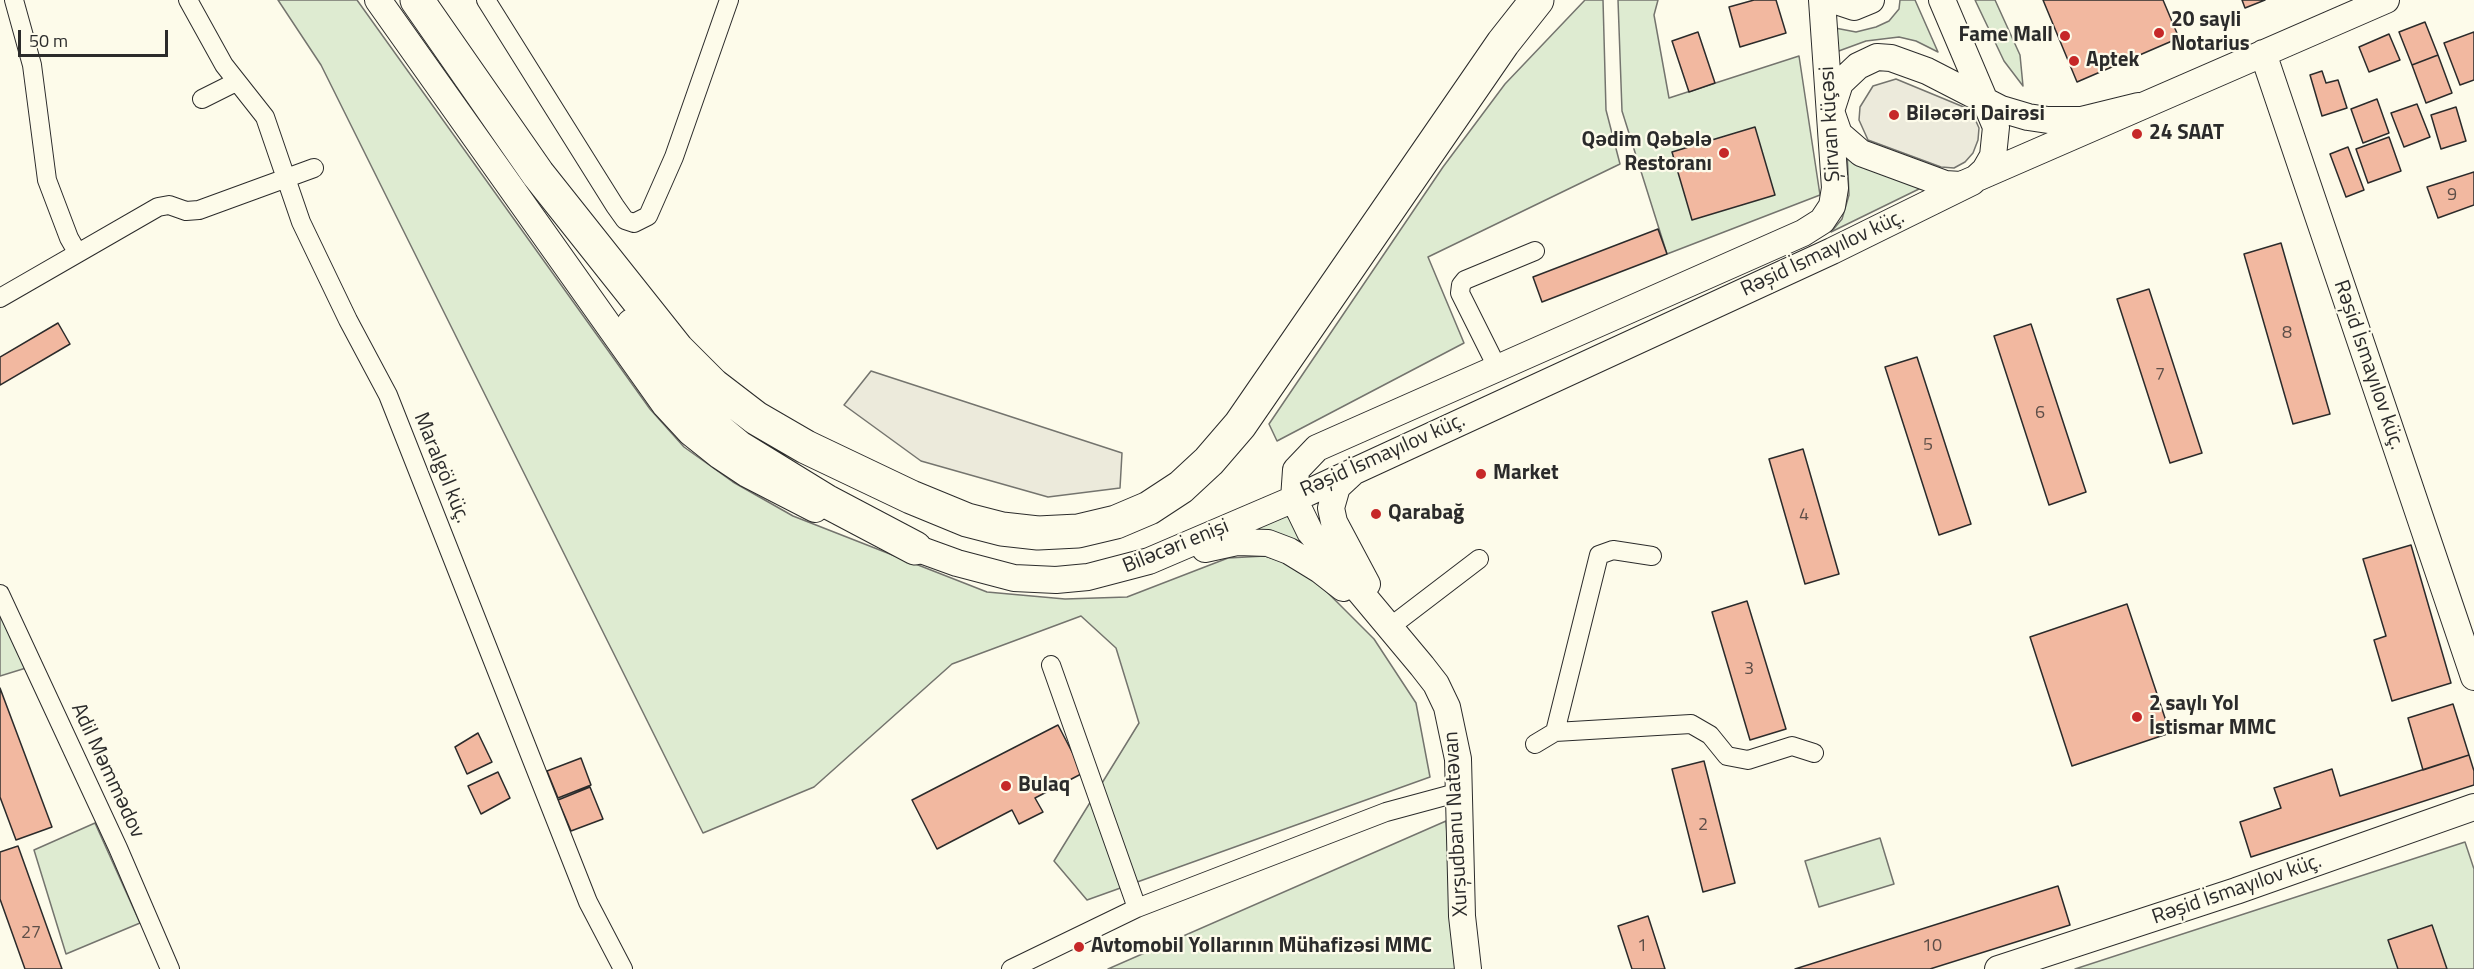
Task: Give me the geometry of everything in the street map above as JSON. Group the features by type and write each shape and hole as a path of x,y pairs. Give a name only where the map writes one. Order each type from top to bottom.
{"highway":[{"path":"417,0 538,174 654,357 714,427 738,447 826,501 915,548"},
{"path":"538,174 677,349 714,386 756,418 816,452 967,520 1002,529 1038,533 1078,531 1116,522 1149,508 1181,487 1209,461 1240,425 1503,43 1537,0"}],"main road":[{"name":"Biləcəri enişi","path":"378,0 665,405 690,432 747,474 793,500 957,563 1014,578 1056,580 1088,577 1149,561 1294,499"},
{"name":"Şirvan küçəsi","path":"1803,233 1828,214 1835,196 1822,0"},
{"path":"1833,0 1854,7 1871,0"},
{"path":"1942,0 1988,103 1996,127 1996,148 1985,170 1972,182 1961,185 1945,184 1861,153 1839,134 1831,111 1840,83 1858,66 1877,57 1891,58 1927,71 1988,103 2013,113 2061,121 2081,120 2138,106 2386,0"},
{"name":"Rəşid İsmayılov küç.","path":"2263,53 2474,677"},
{"name":"Rəşid İsmayılov küç.","path":"1803,233 1317,448 1296,470 1294,499 1832,251 1972,182 2138,106"},
{"path":"1356,470 1337,487 1331,508 1334,522 1390,627"},
{"path":"1294,499 1311,532 1324,550 1390,627"},
{"path":"1149,561 1237,542 1269,543 1289,551 1320,570 1390,627"},
{"name":"Xurşudbanu Natəvan","path":"1390,627 1436,684 1447,706 1458,759 1462,916 1468,969"},
{"name":"Rəşid İsmayılov küç.","path":"1998,969 2236,891 2474,807"}],"street":[{"path":"14,0 32,65 47,180 69,238 77,252"},
{"name":"Maralgöl küç.","path":"188,0 224,65 265,117 301,222 343,311 388,394 588,902 623,969"},
{"path":"486,0 615,206 625,220 634,223 648,216 674,157 729,0"},
{"path":"202,99 237,82"},
{"path":"0,298 158,207 169,206 186,211 199,210 314,168"},
{"path":"1498,369 1460,293 1461,285 1466,280 1535,251"},
{"path":"1555,732 1599,555 1613,550 1652,556"},
{"path":"1390,627 1479,560"},
{"name":"Adil Məmmədov","path":"0,594 118,848 170,969"},
{"path":"1051,664 1137,908"},
{"path":"1535,744 1555,732 1691,724 1710,735 1727,756 1748,760 1792,746 1814,753"},
{"path":"1011,969 1137,908 1386,812 1460,792"}],"green space":[{"path":"278,0 357,0 650,409 684,447 733,482 793,516 987,592 1065,599 1127,597 1228,558 1265,556 1303,568 1374,639 1416,703 1430,777 1087,900 1054,861 1139,723 1116,648 1081,616 952,664 814,787 703,833 321,65"},
{"path":"1585,0 1603,0 1606,110 1620,164 1428,257 1464,343 1277,441 1269,424 1443,167 1505,84"},
{"name":"Qədim Qəbələ Restoranı","path":"1618,0 1658,0 1654,15 1669,98 1799,56 1820,195 1667,254 1622,111"},
{"path":"1900,0 1915,0 1938,52 1916,41 1899,37 1866,41 1836,52 1835,28 1856,32 1876,27 1889,21 1899,9"},
{"path":"1975,0 1995,0 2020,55 2023,86 2004,61"},
{"path":"1847,152 1921,188 1831,232 1842,219 1849,195"},
{"path":"1285,513 1320,559 1238,533"},
{"path":"0,615 26,668 0,676"},
{"path":"1446,821 1457,969 1108,969"},
{"path":"95,823 140,923 66,954 34,850"},
{"path":"1880,838 1894,884 1819,907 1805,861"},
{"path":"2465,842 2474,869 2474,969 2075,969"}],"shaded area":[{"path":"1896,79 1971,110 1979,128 1978,140 1973,153 1965,162 1954,168 1941,167 1868,140 1859,120 1860,107 1873,86"},
{"path":"871,371 1122,453 1120,488 1048,497 921,461 844,405"}],"building":[{"path":"1754,0 1776,0 1786,33 1740,47 1729,7"},
{"path":"2043,0 2163,0 2179,38 2077,82"},
{"path":"2242,0 2265,0 2245,8"},
{"path":"2425,22 2438,55 2412,65 2399,32"},
{"path":"1698,32 1715,83 1689,92 1672,41"},
{"path":"2474,32 2474,80 2460,85 2444,43"},
{"path":"2389,34 2400,60 2369,72 2359,47"},
{"path":"2438,55 2452,93 2426,103 2412,65"},
{"path":"2322,71 2326,83 2338,80 2347,108 2322,116 2310,75"},
{"path":"2377,99 2389,133 2363,143 2351,109"},
{"path":"2417,104 2430,137 2404,147 2391,113"},
{"path":"2456,107 2466,141 2441,149 2431,115"},
{"path":"1755,127 1775,195 1692,220 1672,152"},
{"path":"2389,137 2401,171 2368,183 2356,149"},
{"path":"2348,147 2364,190 2346,197 2330,154"},
{"path":"2474,172 2474,205 2438,218 2427,187"},
{"path":"1658,229 1667,254 1542,302 1533,277"},
{"path":"2281,243 2330,414 2293,424 2244,254"},
{"path":"2149,289 2202,453 2170,463 2117,299"},
{"path":"58,323 70,344 0,385 0,357"},
{"path":"2031,324 2086,492 2049,505 1994,336"},
{"path":"1917,357 1971,524 1939,535 1885,367"},
{"path":"1803,449 1839,574 1805,584 1769,459"},
{"path":"2411,545 2451,683 2392,701 2374,640 2386,636 2363,559"},
{"path":"1747,601 1786,729 1750,740 1712,612"},
{"path":"2127,604 2170,733 2072,766 2030,637"},
{"path":"0,688 52,827 16,840 0,797"},
{"path":"2453,704 2469,755 2423,770 2408,718"},
{"path":"1058,725 1083,773 1035,798 1043,812 1019,824 1012,810 937,849 912,800"},
{"path":"478,733 492,762 467,774 455,747"},
{"path":"2469,755 2474,771 2474,785 2251,857 2240,822 2281,808 2274,788 2332,769 2340,796"},
{"path":"581,758 591,785 558,798 547,771"},
{"path":"1704,761 1735,883 1703,892 1672,769"},
{"path":"498,772 510,798 481,814 468,786"},
{"path":"590,787 603,819 571,831 558,800"},
{"path":"18,846 62,969 25,969 0,899 0,852"},
{"path":"2058,886 2070,925 1930,969 1795,969"},
{"path":"1648,916 1665,969 1632,969 1618,926"},
{"path":"2432,925 2447,969 2398,969 2388,940"}],"place":[{"name":"20 sayli Notarius","path":"2159,33"},
{"name":"Fame Mall","path":"2065,36"},
{"name":"Aptek","path":"2074,61"},
{"name":"Biləcəri Dairəsi","path":"1894,115"},
{"name":"24 SAAT","path":"2137,134"},
{"name":"Qədim Qəbələ Restoranı","path":"1724,153"},
{"name":"Market","path":"1481,474"},
{"name":"Qarabağ","path":"1376,514"},
{"name":"2 saylı Yol İstismar MMC","path":"2137,717"},
{"name":"Bulaq","path":"1006,786"},
{"name":"Avtomobil Yollarının Mühafizəsi MMC","path":"1079,947"}]}
